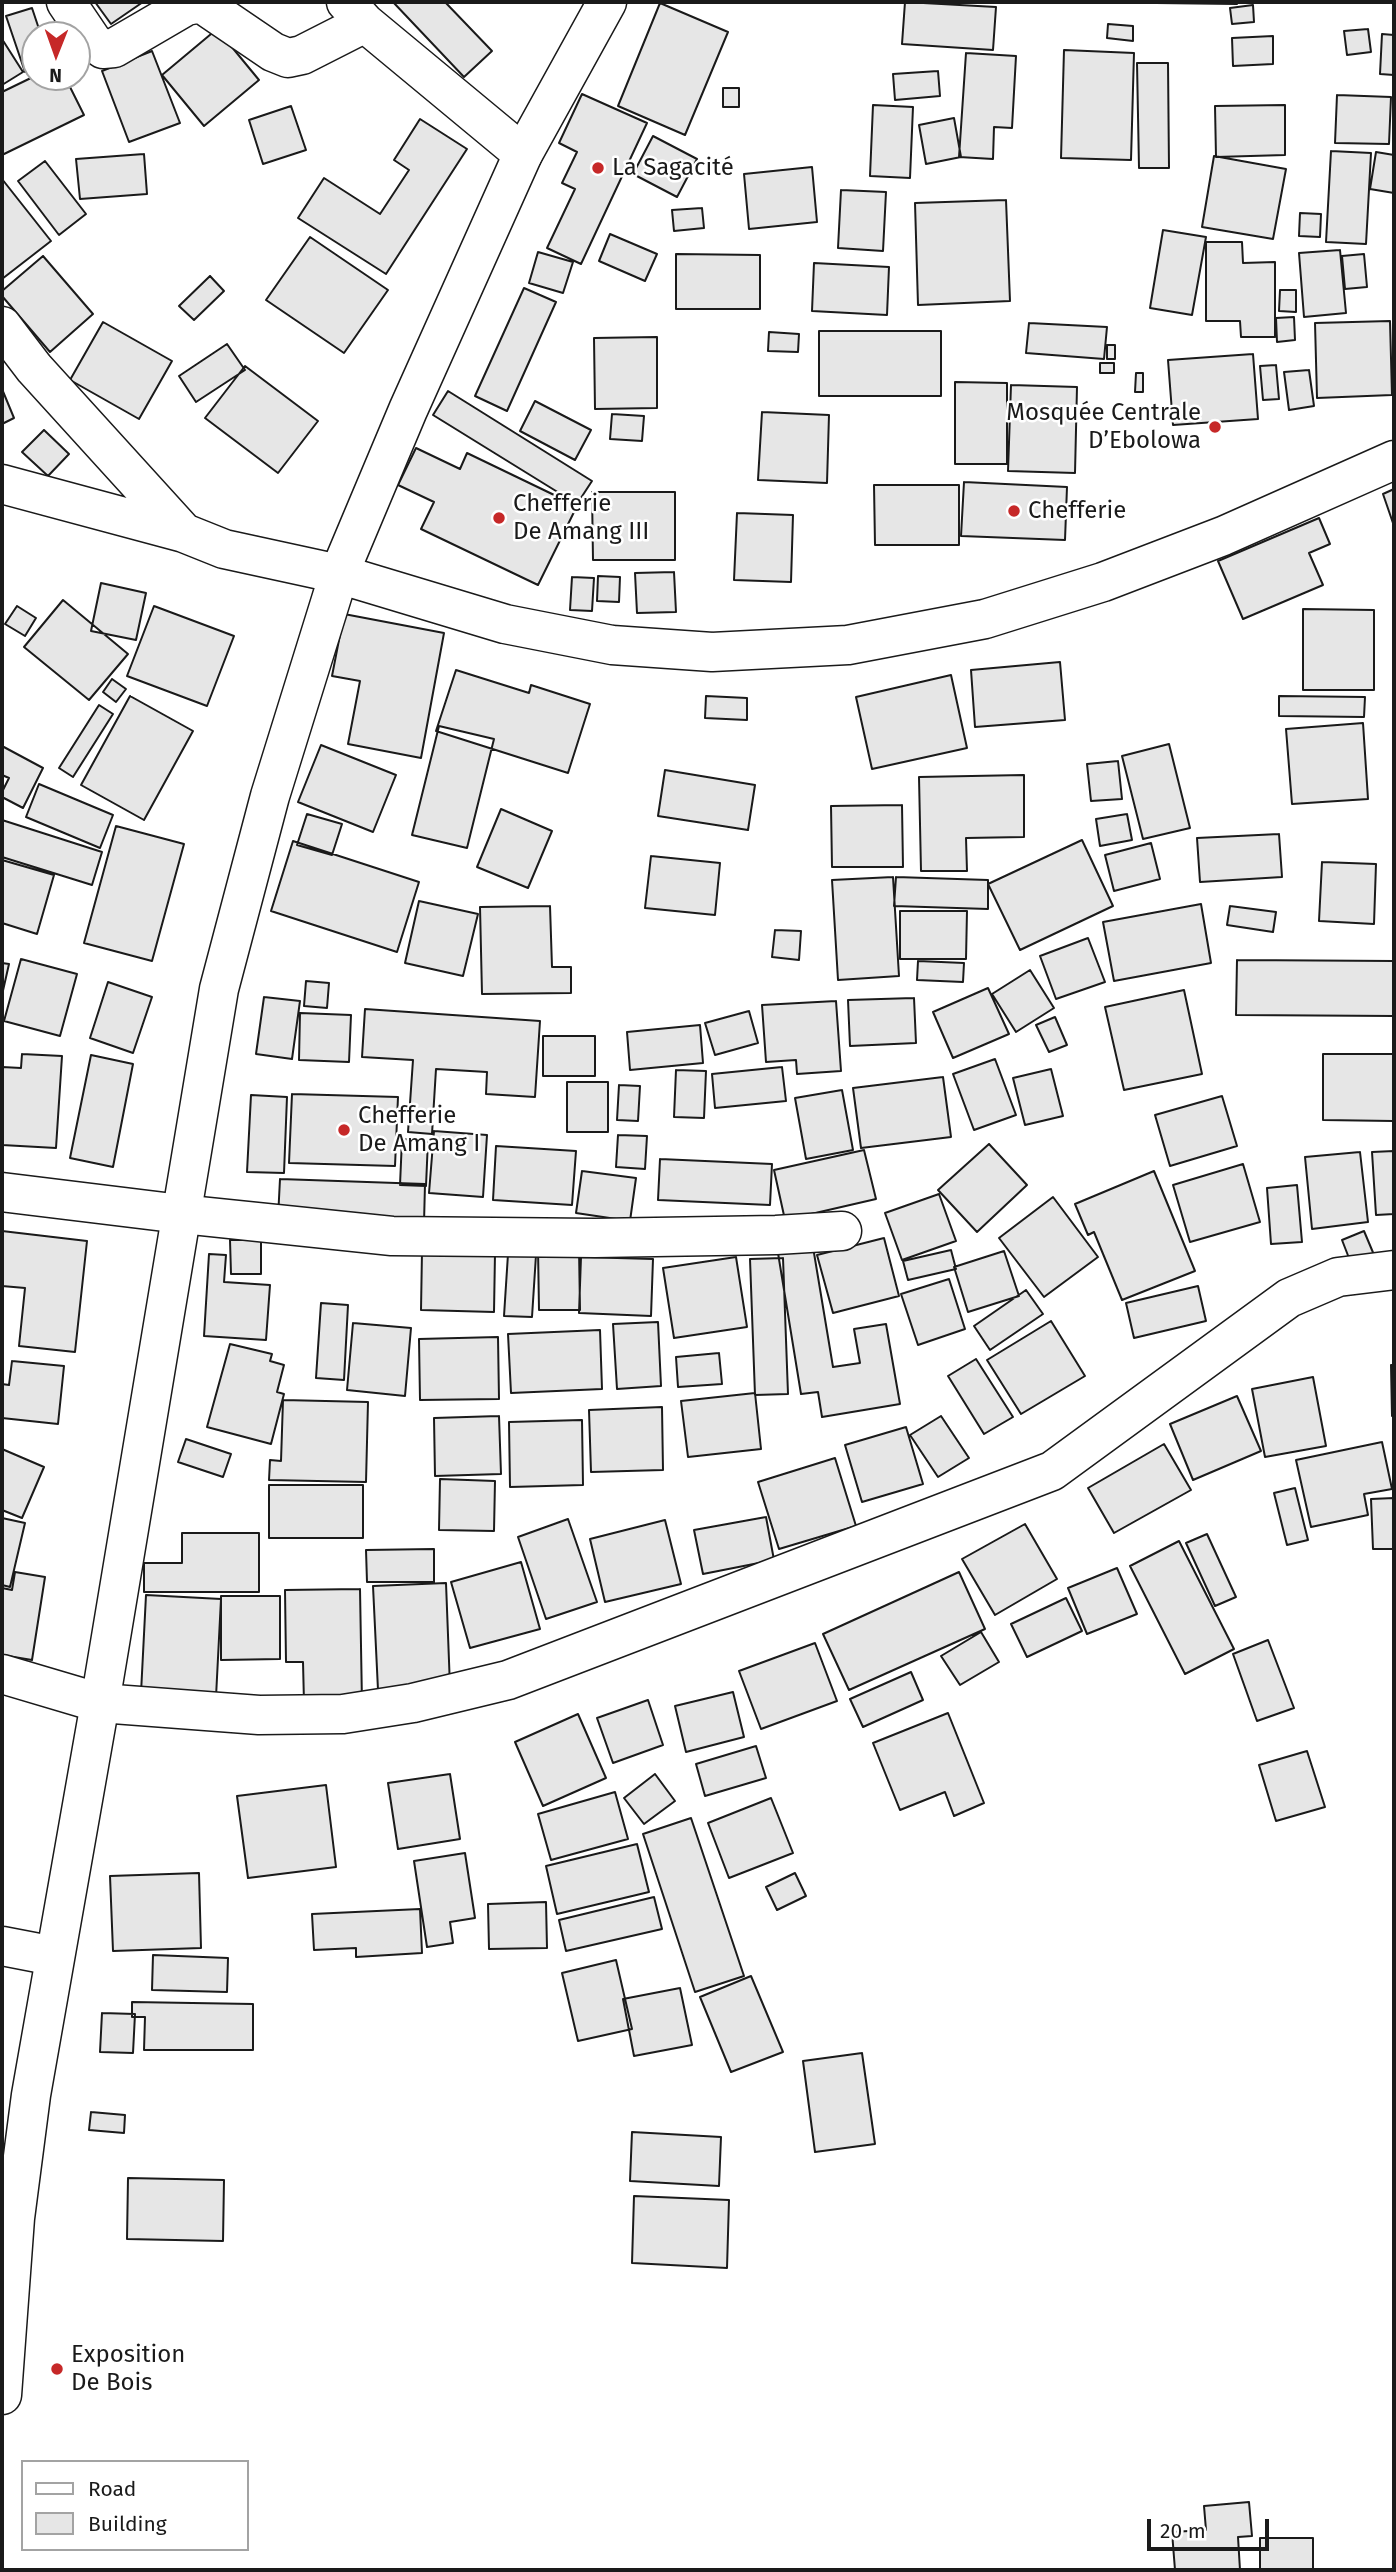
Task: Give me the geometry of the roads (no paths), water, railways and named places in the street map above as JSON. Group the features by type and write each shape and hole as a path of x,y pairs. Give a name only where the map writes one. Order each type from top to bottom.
{"street":[{"path":"66,2 93,42 103,48 114,48 186,6 201,3 273,52 288,58 302,55 356,12 523,154"},
{"path":"2,2395 15,2218 31,2095 100,1703 219,989 270,796 339,574 408,410 523,154 607,2"},
{"path":"2,326 34,368 184,533"},
{"path":"2,484 184,533 224,550 339,574 505,624 612,645 712,652 848,645 985,619 1103,582 1223,536 1394,460"},
{"path":"2,1192 393,1237 623,1238 842,1231"},
{"path":"2,1674 100,1703 259,1715 342,1714 413,1703 508,1680 1052,1471 1289,1298 1338,1277 1394,1270"},
{"path":"2,1946 54,1956"}],"place":[{"name":"La Sagacité","path":"598,168"},
{"name":"Mosquée Centrale D’Ebolowa","path":"1215,427"},
{"name":"Chefferie","path":"1014,511"},
{"name":"Chefferie De Amang III","path":"499,518"},
{"name":"Chefferie De Amang I","path":"344,1130"},
{"name":"Exposition De Bois","path":"57,2369"}]}
